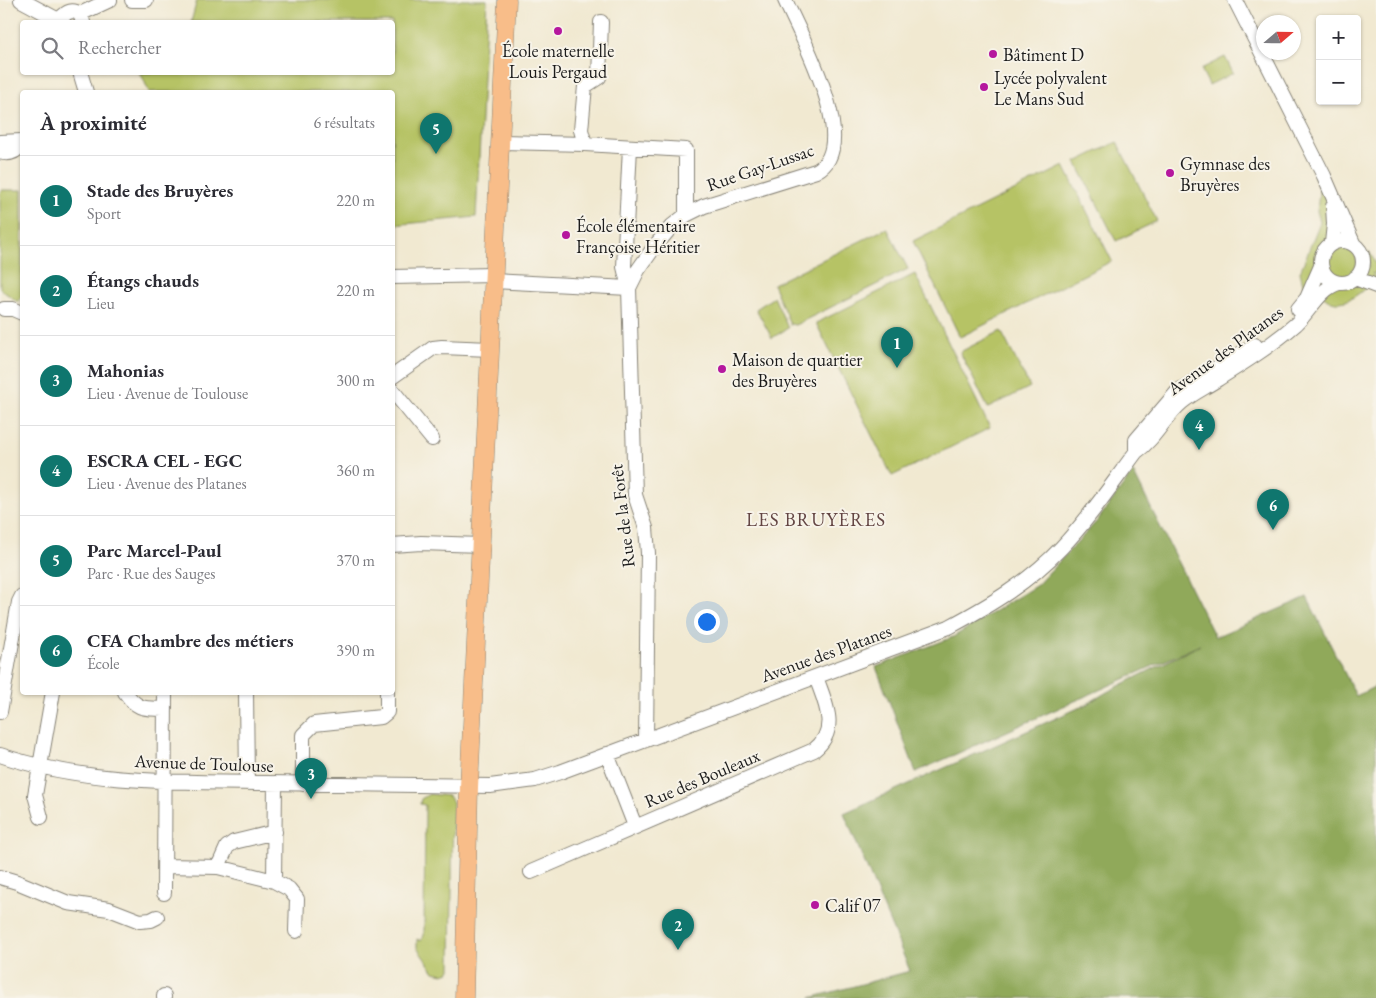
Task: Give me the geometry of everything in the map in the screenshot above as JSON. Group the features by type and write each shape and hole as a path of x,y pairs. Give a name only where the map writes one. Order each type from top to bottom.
{"main road":[{"path":"464,998 469,786 508,0"}],"street":[{"path":"21,0 58,20"},
{"path":"63,20 69,11 73,11 81,18 110,0"},
{"path":"132,0 146,0"},
{"name":"Rue Gay-Lussac","path":"629,288 638,270 655,246 672,226 686,215 704,206 816,171 827,164 834,144 834,131 827,96 785,0"},
{"path":"1235,0 1333,197 1353,244 1361,252 1362,270 1355,278 1339,283 1328,277 1321,266 1322,254 1332,243 1343,240 1353,244"},
{"path":"585,144 581,130 585,86 599,76 601,22"},
{"path":"81,75 85,90"},
{"path":"0,142 20,141"},
{"path":"501,142 585,144 686,150 686,215"},
{"name":"Rue de la Forêt","path":"630,147 624,267 629,288 635,495 646,528 648,554 646,740"},
{"path":"0,152 7,154 20,148"},
{"path":"1332,243 1334,224 1333,197"},
{"path":"1363,261 1376,278"},
{"name":"Avenue des Platanes","path":"1136,452 1136,440 1178,392 1257,344 1289,319 1307,298 1321,266"},
{"path":"395,277 494,278 629,288"},
{"path":"1355,278 1376,286"},
{"name":"Avenue des Platanes","path":"469,786 509,785 535,780 949,627 977,612 1020,585 1066,542 1082,524 1136,452 1146,445 1166,418 1182,402 1278,339 1298,322 1322,294 1332,285 1339,283"},
{"path":"1,309 13,309 20,312"},
{"path":"395,375 433,348 442,346 490,349"},
{"path":"395,394 432,439"},
{"path":"395,544 481,545"},
{"path":"0,712 20,600"},
{"name":"Rue des Bouleaux","path":"531,872 814,750 822,744 830,724 828,710 816,677"},
{"path":"41,817 35,795 53,695"},
{"path":"127,695 140,708 165,709"},
{"path":"164,893 165,695"},
{"path":"246,695 247,783"},
{"path":"303,784 303,735 309,727 314,724 381,717 387,712 386,695"},
{"path":"607,754 635,826"},
{"name":"Avenue de Toulouse","path":"0,755 41,766 104,778 165,782 469,786"},
{"path":"274,881 275,783"},
{"path":"218,867 227,847 234,842 275,832"},
{"path":"164,866 218,867 274,881 289,889 297,899 296,931"},
{"path":"0,878 17,882 68,903 109,909 140,921 157,917"}],"green space":[{"path":"197,0 487,0 476,217 395,225 395,90 148,90 141,75 395,75 395,20 192,20"},
{"path":"1225,57 1233,73 1209,85 1201,69"},
{"path":"1117,142 1157,221 1116,241 1076,162"},
{"path":"1064,166 1112,261 960,337 913,241"},
{"path":"1320,183 1346,241 1337,242 1324,252 1321,266 1323,272 1328,278 1336,281 1350,281 1359,275 1363,261 1369,267 1369,251 1376,264 1376,274 1372,273 1375,277 1372,281 1362,291 1344,301 1329,300 1314,286 1307,289 1303,284 1300,272 1320,222 1317,211"},
{"path":"2,190 20,190 20,300 18,302 0,289 0,193"},
{"path":"887,228 908,269 795,325 790,324 773,284"},
{"path":"1342,247 1353,251 1357,262 1353,273 1342,277 1331,273 1327,262 1331,251"},
{"path":"915,274 990,428 892,476 816,323"},
{"path":"774,297 788,328 772,338 756,309"},
{"path":"1001,331 1030,387 988,408 960,352"},
{"path":"1133,472 1215,637 1307,597 1356,696 1376,686 1376,996 1374,998 810,998 910,971 844,813 1085,705 1200,645 916,772 876,667 953,637 1037,585 1097,521"},
{"path":"429,794 449,796 453,802 451,969 443,974 434,972 417,948 417,939 421,941 424,935 425,805 420,804 421,799"}],"place":[{"name":"École maternelle Louis Pergaud","path":"558,31"},
{"name":"Bâtiment D","path":"993,54"},
{"name":"Lycée polyvalent Le Mans Sud","path":"984,87"},
{"name":"Parc Marcel-Paul","path":"436,154"},
{"name":"Gymnase des Bruyères","path":"1170,173"},
{"name":"École élémentaire Françoise Héritier","path":"566,235"},
{"name":"Stade des Bruyères","path":"897,368"},
{"name":"Maison de quartier des Bruyères","path":"722,369"},
{"name":"ESCRA CEL - EGC","path":"1199,450"},
{"name":"CFA Chambre des métiers","path":"1273,530"},
{"name":"Mahonias","path":"311,799"},
{"name":"Calif 07","path":"815,905"},
{"name":"Étangs chauds","path":"678,950"}],"district":[{"name":"LES BRUYÈRES","path":"816,519"}]}
